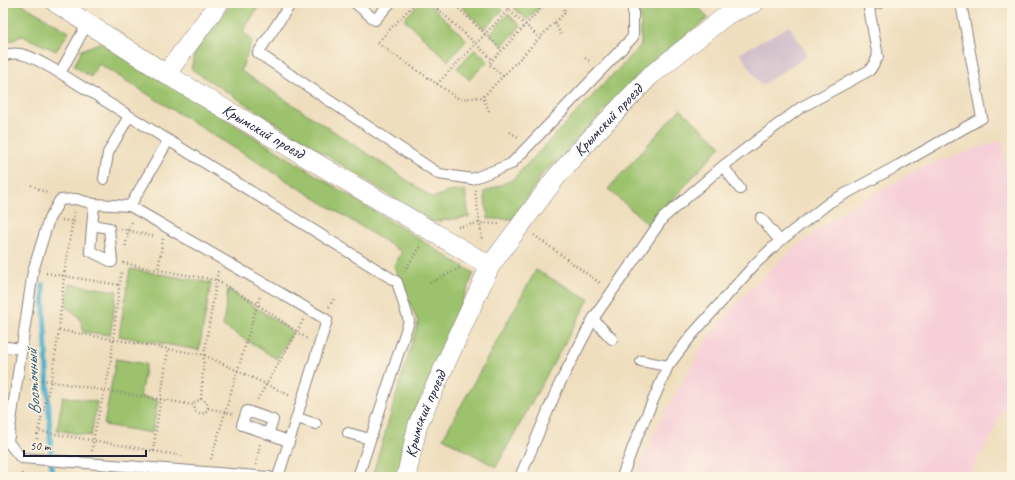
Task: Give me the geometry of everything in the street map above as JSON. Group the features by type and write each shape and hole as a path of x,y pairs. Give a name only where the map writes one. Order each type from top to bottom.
{"street":[{"name":"Крымский проезд","path":"56,3 166,74 490,266"},
{"path":"166,74 219,3"},
{"name":"Крымский проезд","path":"406,477 418,424 490,266 557,176 650,76 724,8 754,3"}],"lane":[{"path":"292,3 258,53 440,174 472,179 511,164 633,37 633,3"},
{"path":"355,3 374,20 390,3"},
{"path":"520,477 558,387 593,318 663,218 723,166 800,108 870,70 878,57 869,4 880,3"},
{"path":"622,477 634,444 668,366 691,336 756,262 830,202 900,165 982,118 961,3"},
{"path":"60,73 87,24"},
{"path":"3,56 10,53 23,54 60,73 397,282 409,321 358,477"},
{"path":"104,179 108,153 129,116"},
{"path":"134,208 168,141"},
{"path":"723,166 740,189"},
{"path":"269,477 21,458 8,442 33,271 49,219 60,200 76,199 94,204 134,208 327,320 278,477"},
{"path":"92,225 109,228 112,262 90,251 92,225 94,204"},
{"path":"761,218 780,241"},
{"path":"593,318 612,339"},
{"path":"7,347 21,349"},
{"path":"641,361 668,366"},
{"path":"265,433 273,420 247,415 242,425 265,433 290,441"},
{"path":"297,418 316,424"},
{"path":"348,433 370,439"}],"path":[{"path":"415,3 377,42 459,99 483,97 564,14 565,3"},
{"path":"437,3 441,6"},
{"path":"444,3 438,10 493,60"},
{"path":"453,3 502,50"},
{"path":"501,3 540,38"},
{"path":"437,84 515,3"},
{"path":"503,76 489,64 546,3"},
{"path":"555,22 561,35"},
{"path":"483,97 489,111"},
{"path":"31,185 60,200"},
{"path":"76,199 64,276 59,330 51,382 38,431 189,457"},
{"path":"91,463 93,440 105,390 114,340 119,284 128,230 134,208"},
{"path":"49,219 92,225"},
{"path":"158,270 165,226"},
{"path":"109,228 128,230 163,238"},
{"path":"201,399 204,355 220,258"},
{"path":"123,263 216,280 257,304 319,346"},
{"path":"33,271 119,284"},
{"path":"211,460 263,283"},
{"path":"208,408 247,415 309,310"},
{"path":"59,330 204,355 302,401"},
{"path":"150,468 168,349"},
{"path":"17,376 194,405"},
{"path":"201,399 195,402 195,411 201,414 205,413 208,408"},
{"path":"201,399 206,402 208,408"},
{"path":"254,476 265,433"}],"shaded area":[{"path":"789,26 808,55 761,86 740,53"},
{"path":"1002,140 1012,198 1012,386 1003,411 990,439 975,465 966,477 637,477 655,430 703,345 741,298 789,252 845,210 924,166"}],"green space":[{"path":"3,3 20,3 69,32 56,51 22,36 3,44"},
{"path":"231,3 261,3 243,31 252,40 241,71 433,198 447,192 465,190 469,217 432,222 191,69 195,52"},
{"path":"420,3 428,3 467,40 448,61 404,19"},
{"path":"458,3 496,3 503,10 484,29"},
{"path":"520,3 544,3 527,20 514,8"},
{"path":"640,3 695,3 708,18 649,64 542,175 513,219 488,219 484,192 512,180 641,45"},
{"path":"508,14 521,26 502,46 490,34"},
{"path":"101,42 474,273 410,423 399,477 372,477 418,322 394,265 402,252 99,64 91,77 74,66 82,50"},
{"path":"475,49 488,61 469,80 457,68"},
{"path":"680,109 721,146 649,225 608,189"},
{"path":"130,269 211,283 199,350 119,336"},
{"path":"536,270 589,299 496,467 443,438"},
{"path":"70,284 117,291 110,335 83,332 79,317 66,308"},
{"path":"228,289 293,332 277,359 223,326"},
{"path":"116,359 146,364 140,396 158,400 152,433 104,425"},
{"path":"63,396 97,402 91,436 57,430"}],"waterway":[{"name":"Восточный","path":"43,285 52,477"}]}
